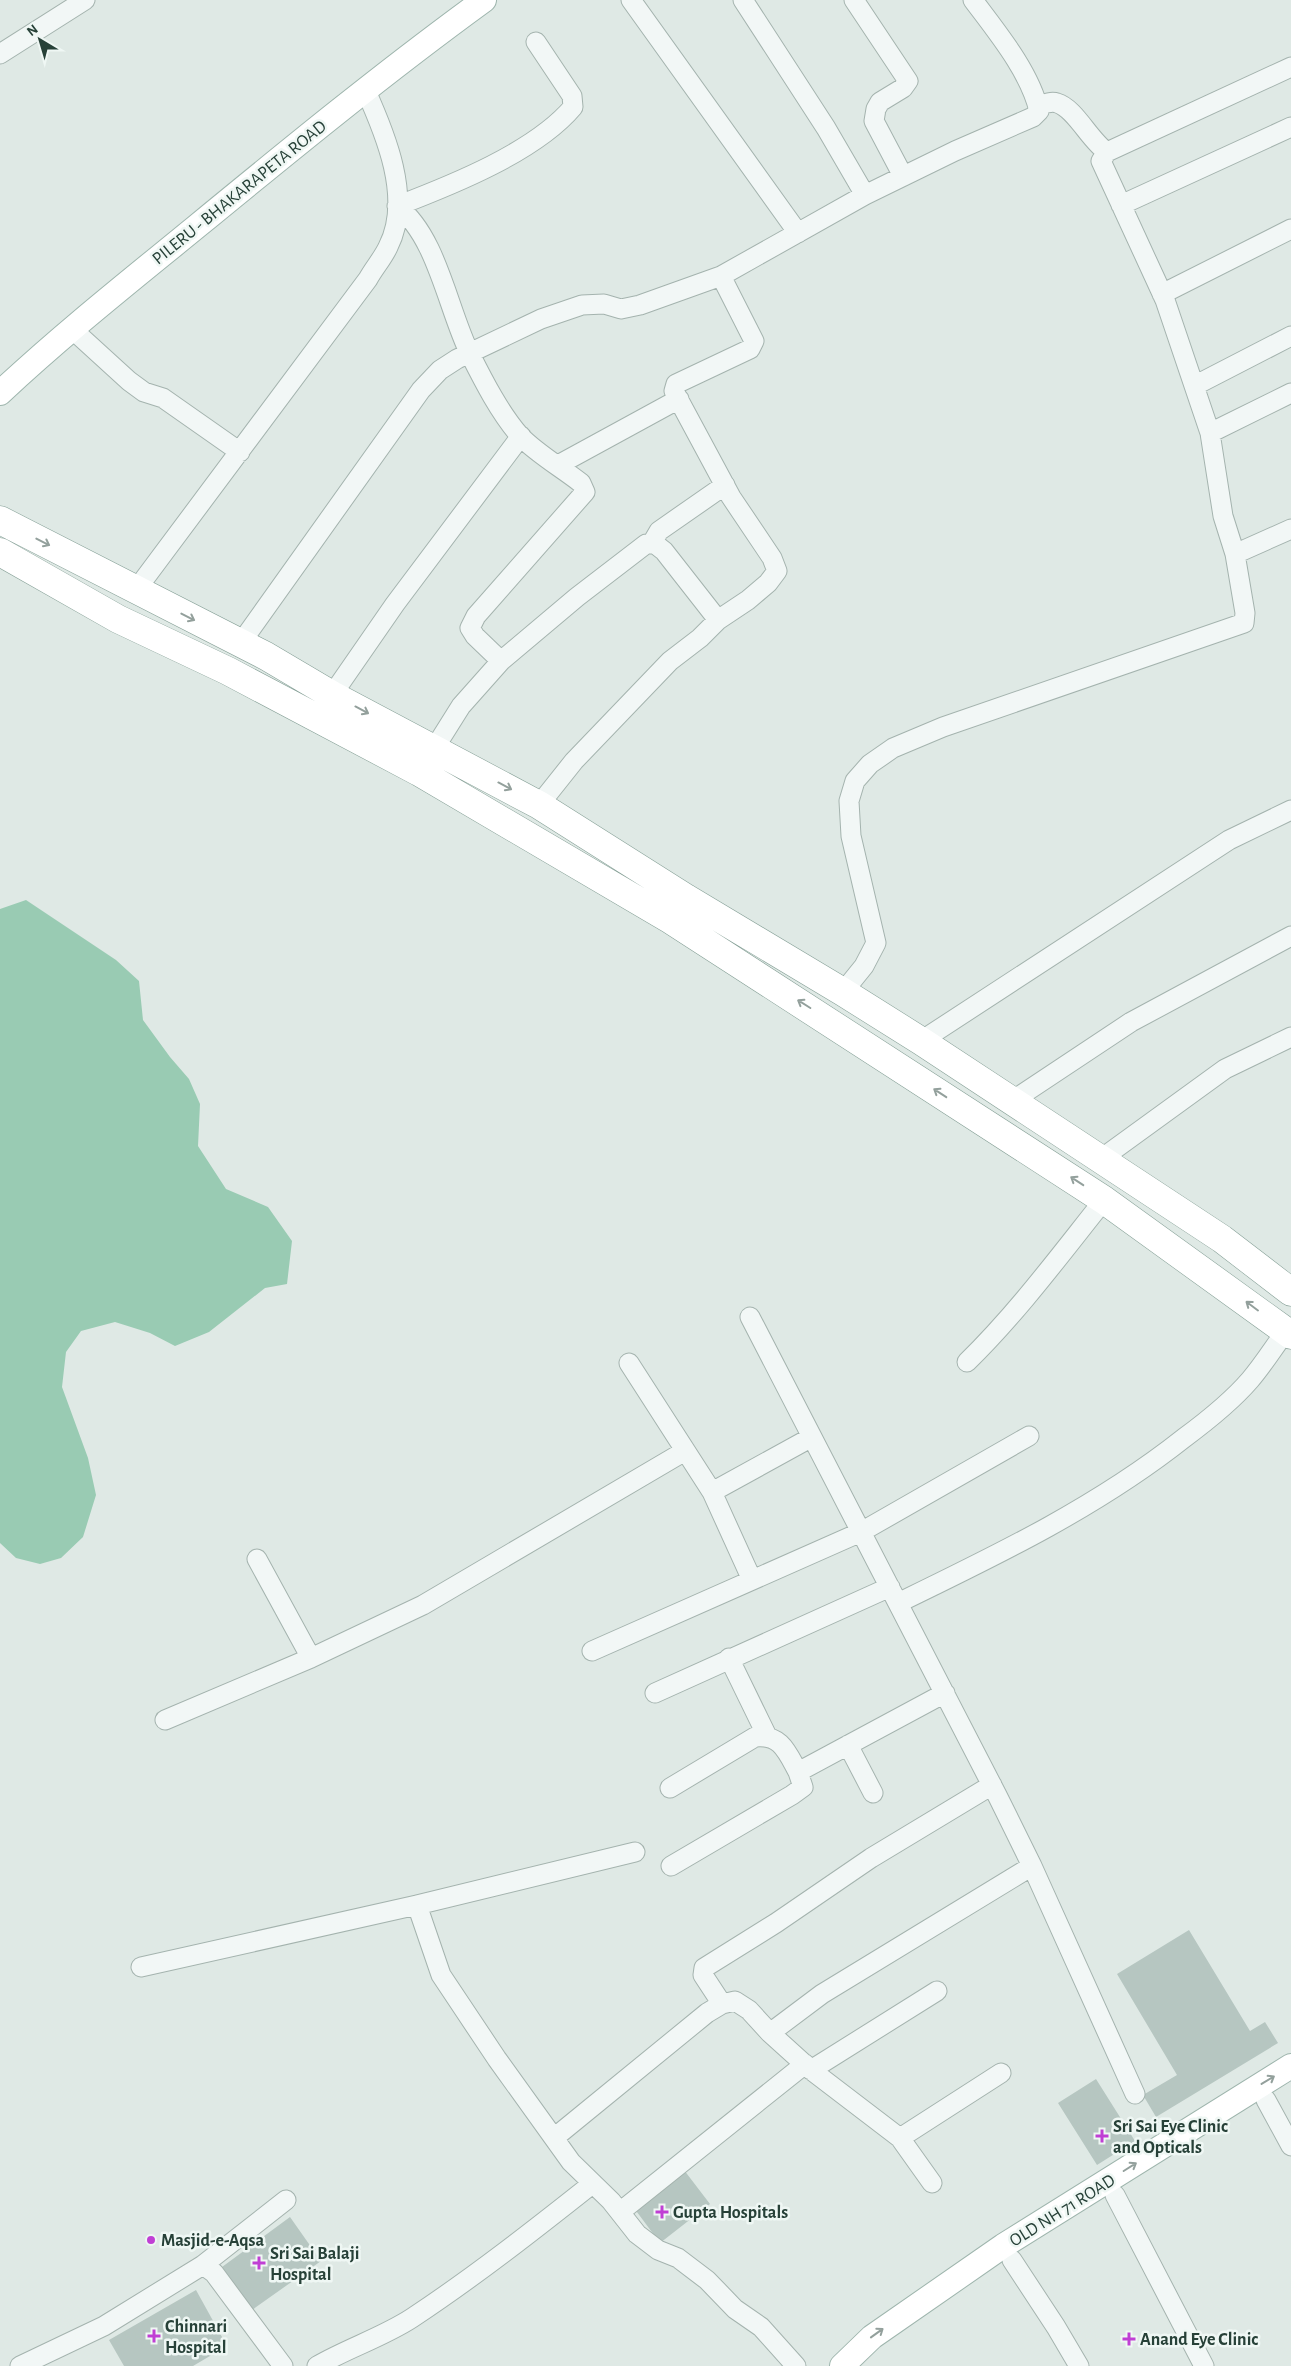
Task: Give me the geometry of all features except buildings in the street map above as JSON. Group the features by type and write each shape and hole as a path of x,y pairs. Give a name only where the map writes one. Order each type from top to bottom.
{"highway":[{"path":"0,520 266,656 332,695 539,805 686,898 844,992 921,1041 1222,1239 1291,1292"},
{"path":"0,552 118,619 318,717 520,829 687,930 1104,1200 1288,1333"}],"main road":[{"name":"PILERU - BHAKARAPETA ROAD","path":"0,393 72,329 403,58 484,0"},
{"name":"OLD NH 71 ROAD","path":"842,2366 872,2336 1004,2246 1291,2066"},
{"name":"OLD NH 71 ROAD","path":"865,2366 882,2349 1012,2260 1291,2085"}],"street":[{"path":"0,54 85,0"},
{"path":"631,0 798,234"},
{"path":"742,0 826,128 865,195"},
{"path":"854,0 908,81 903,88 880,102 876,109 874,121 904,176"},
{"path":"240,644 421,390 440,370 470,353 542,318 582,305 604,304 621,309 640,305 721,276 865,195 1033,117 1039,111 1036,96 1000,35 973,0"},
{"path":"397,206 436,191 487,167 525,145 563,118 572,107 572,96 536,42"},
{"path":"844,992 864,966 876,943 851,836 849,801 855,781 870,764 893,748 943,727 1244,623 1245,613 1234,554 1223,516 1210,433 1162,294 1101,160 1107,152 1291,67"},
{"path":"136,590 368,279 389,246 396,219 397,206 392,155 366,89"},
{"path":"1038,106 1057,103 1068,109 1098,146 1107,152"},
{"path":"1121,205 1291,127"},
{"path":"397,206 410,215 426,241 470,353 501,409 521,436 580,483 585,492 476,616 470,628 475,636 501,661"},
{"path":"1162,294 1291,229"},
{"path":"539,805 574,761 670,661 700,638 718,620 748,600 768,583 777,571 772,558 725,485 674,391 676,384 750,349 754,341 721,276"},
{"path":"72,329 129,381 144,392 163,398 240,452"},
{"path":"1194,386 1291,336"},
{"path":"1210,433 1291,393"},
{"path":"558,465 679,399"},
{"path":"332,695 395,604 521,436"},
{"path":"434,749 460,706 501,661 610,570 634,552 652,542 658,531 725,485"},
{"path":"1234,554 1291,529"},
{"path":"652,542 664,551 718,620"},
{"path":"921,1041 1229,840 1291,810"},
{"path":"1012,1101 1131,1022 1291,936"},
{"path":"1101,1159 1226,1069 1291,1037"},
{"path":"967,1362 991,1339 1028,1296 1104,1200"},
{"path":"750,1317 992,1785 1032,1866 1135,2094"},
{"path":"655,1693 729,1658 983,1562 1068,1517 1152,1464 1212,1417 1249,1381 1288,1333"},
{"path":"630,1364 712,1492 752,1580"},
{"path":"592,1651 861,1532 1029,1436"},
{"path":"712,1492 812,1437"},
{"path":"165,1720 311,1658 423,1605 685,1451"},
{"path":"257,1559 311,1658"},
{"path":"729,1658 767,1736"},
{"path":"798,1772 945,1693"},
{"path":"670,1788 755,1737 767,1736 777,1741 786,1750 798,1772 803,1787 792,1796 671,1866"},
{"path":"848,1745 873,1793"},
{"path":"722,2004 703,1975 704,1968 776,1923 871,1858 992,1785"},
{"path":"141,1967 417,1905 635,1852"},
{"path":"770,2033 822,1994 1032,1866"},
{"path":"417,1905 442,1975 571,2162 612,2201 637,2234 658,2250 678,2258 707,2280 736,2309 761,2327 796,2366"},
{"path":"620,2212 808,2067 937,1991"},
{"path":"554,2138 707,2013 722,2004 736,2001 749,2010 770,2033 808,2067 900,2138 932,2183"},
{"path":"900,2138 1001,2073"},
{"path":"1266,2100 1291,2146"},
{"path":"317,2366 344,2350 410,2319 534,2229 592,2184"},
{"path":"1115,2195 1204,2366"},
{"path":"24,2365 98,2329 203,2265 286,2200"},
{"path":"1012,2260 1056,2327 1078,2366"},
{"path":"203,2265 214,2273 283,2366"}],"shaded area":[{"path":"26,900 116,960 139,981 143,1020 189,1079 200,1104 198,1146 226,1189 268,1207 292,1241 287,1284 265,1288 209,1332 175,1346 150,1333 115,1322 81,1331 66,1352 62,1387 88,1458 96,1495 83,1537 61,1558 40,1564 16,1558 0,1543 0,909"}],"place":[{"name":"Sri Sai Eye Clinic and Opticals","path":"1102,2136"},
{"name":"Gupta Hospitals","path":"662,2212"},
{"name":"Masjid-e-Aqsa","path":"151,2240"},
{"name":"Sri Sai Balaji Hospital","path":"259,2263"},
{"name":"Chinnari Hospital","path":"154,2336"},
{"name":"Anand Eye Clinic","path":"1129,2339"}]}
